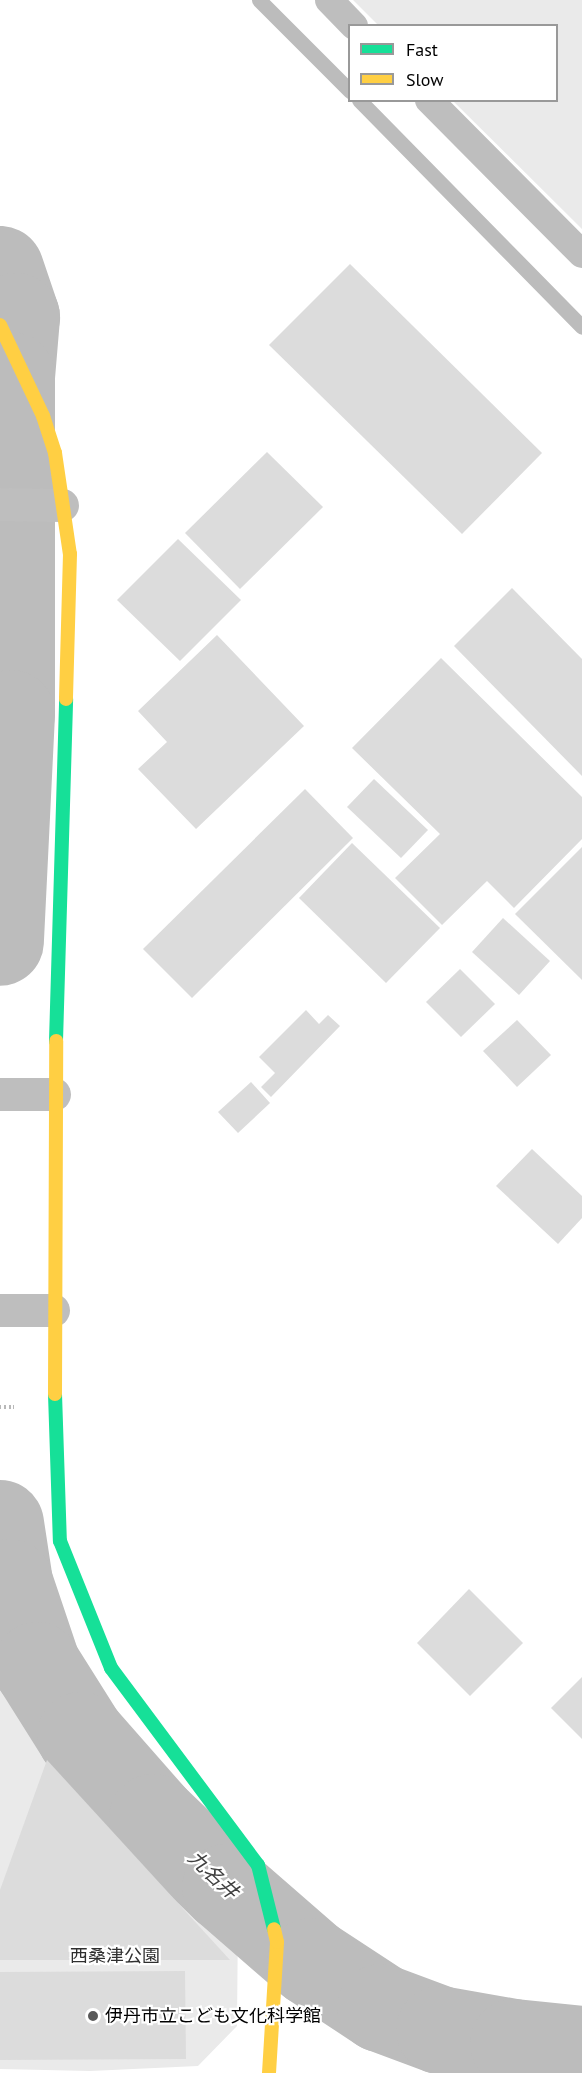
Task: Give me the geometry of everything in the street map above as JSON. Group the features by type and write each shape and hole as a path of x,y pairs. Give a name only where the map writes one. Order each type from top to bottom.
{"street":[{"path":"0,326 44,416 55,453 70,554 54,1094 53,1310 60,1541 111,1668 258,1866 277,1942 269,2073"},
{"path":"0,504 62,506"},
{"path":"0,1095 54,1094"},
{"path":"0,1310 53,1310"}],"lane":[{"path":"329,0 352,24"},
{"path":"431,102 582,254"}],"green space":[{"path":"353,0 582,0 582,229 454,102 558,102 558,24 377,24"},
{"name":"西桑津公園","path":"0,1641 23,1694 53,1740 238,1914 237,2026 198,2066 90,2071 0,2069"}],"building":[{"path":"350,264 542,453 462,534 269,345"},
{"path":"267,452 323,507 240,589 185,533"},
{"path":"178,539 241,600 180,661 117,600"},
{"path":"512,588 582,659 582,776 454,646"},
{"path":"217,635 304,726 196,829 138,769 167,742 138,711"},
{"path":"441,658 582,797 582,839 514,908 487,881 442,925 395,878 440,834 352,748"},
{"path":"374,779 428,830 401,858 347,807"},
{"path":"305,789 353,838 192,998 143,949"},
{"path":"352,843 440,928 386,983 299,898"},
{"path":"582,847 582,980 515,914"},
{"path":"503,918 550,961 519,995 472,952"},
{"path":"460,969 495,1004 461,1037 426,1002"},
{"path":"306,1010 319,1024 328,1015 340,1026 271,1097 261,1087 275,1073 259,1057"},
{"path":"517,1020 551,1055 517,1087 483,1051"},
{"path":"251,1082 270,1103 238,1133 218,1112"},
{"path":"532,1149 582,1196 582,1218 558,1244 496,1186"},
{"path":"469,1589 523,1643 470,1696 417,1643"},
{"path":"582,1677 582,1739 551,1708"},
{"path":"47,1760 230,1960 0,1960 0,1890"},
{"name":"伊丹市立こども文化科学館","path":"185,1971 186,2059 0,2060 0,1972"}],"waterway":[{"path":"259,0 348,89"},
{"path":"361,102 582,327"},
{"name":"九名井","path":"0,270 16,317 11,376 11,714 0,942"},
{"name":"九名井","path":"0,1524 9,1583 37,1666 81,1736 153,1818 226,1888 311,1962 381,2008 440,2030 514,2043 582,2050"}],"traffic: fast":[{"path":"56,1041 66,699"},
{"path":"55,1394 60,1541 111,1668 258,1865 274,1929"}],"traffic: slow":[{"path":"0,325 43,416 55,453 70,554 66,699"},
{"path":"55,1394 56,1041"},
{"path":"269,2073 277,1942 274,1929"}],"place":[{"name":"伊丹市立こども文化科学館","path":"93,2016"}]}
